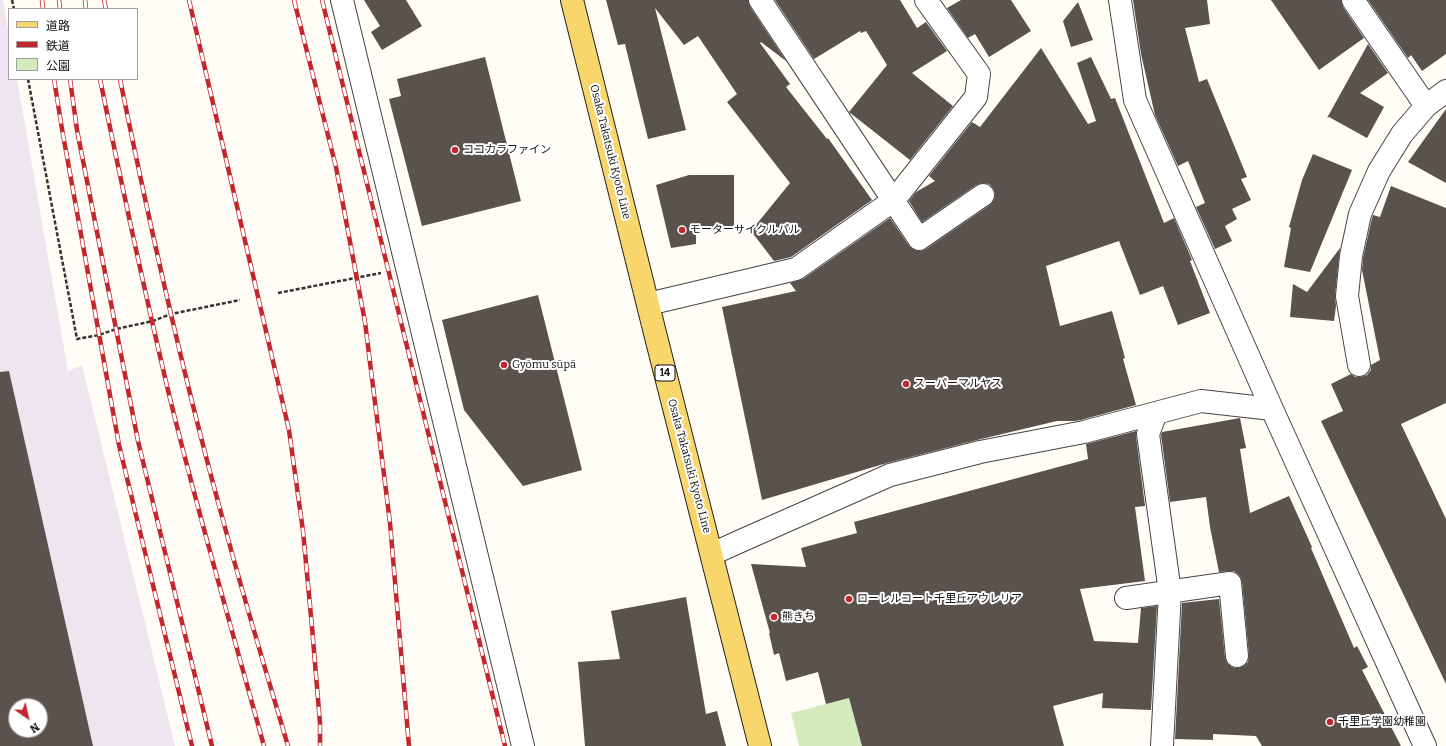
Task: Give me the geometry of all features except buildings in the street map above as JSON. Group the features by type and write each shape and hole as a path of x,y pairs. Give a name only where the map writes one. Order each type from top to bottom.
{"main road":[{"name":"Osaka Takatsuki Kyoto Line","path":"572,0 760,746"}],"street":[{"path":"342,0 523,746"},
{"path":"760,0 919,239 983,195"},
{"path":"648,304 796,269 894,200 976,97 979,74 926,0"},
{"path":"1120,0 1135,100 1272,409 1425,746"},
{"path":"1353,0 1426,106"},
{"path":"1359,365 1347,296 1351,256 1360,214 1383,165 1402,134 1426,106 1446,91"},
{"path":"712,554 890,475 980,452 1084,432 1201,401 1272,409"},
{"path":"1156,413 1148,434 1170,592 1162,746"},
{"path":"1126,598 1230,583 1237,656"}],"path":[{"path":"28,80 77,339 99,335 116,329 152,321 171,314 240,300"},
{"path":"278,293 407,268"}],"shaded area":[{"path":"0,0 3,0 8,30 8,80 17,80 68,371 82,365 175,746 0,746"}],"green space":[{"path":"849,698 862,746 799,746 791,713"}],"railway":[{"path":"42,0 43,8"},
{"path":"59,0 60,8"},
{"path":"85,0 86,8"},
{"path":"104,0 106,8"},
{"path":"189,0 289,430 303,531 320,723 320,746"},
{"path":"294,0 336,167 365,322 390,523 409,746"},
{"path":"322,0 505,746"},
{"path":"54,80 119,445 192,746"},
{"path":"70,80 77,130 138,441 212,746"},
{"path":"100,80 132,233 178,431 264,746"},
{"path":"120,80 155,245 194,411 238,577 288,746"}],"place":[{"name":"ココカラファイン","path":"455,150"},
{"name":"モーターサイクルパル","path":"682,230"},
{"name":"Gyōmu sūpā","path":"504,365"},
{"name":"スーパーマルヤス","path":"906,384"},
{"name":"ローレルコート千里丘アウレリア","path":"849,599"},
{"name":"熊きち","path":"774,617"},
{"name":"千里丘学園幼稚園","path":"1330,722"}]}
